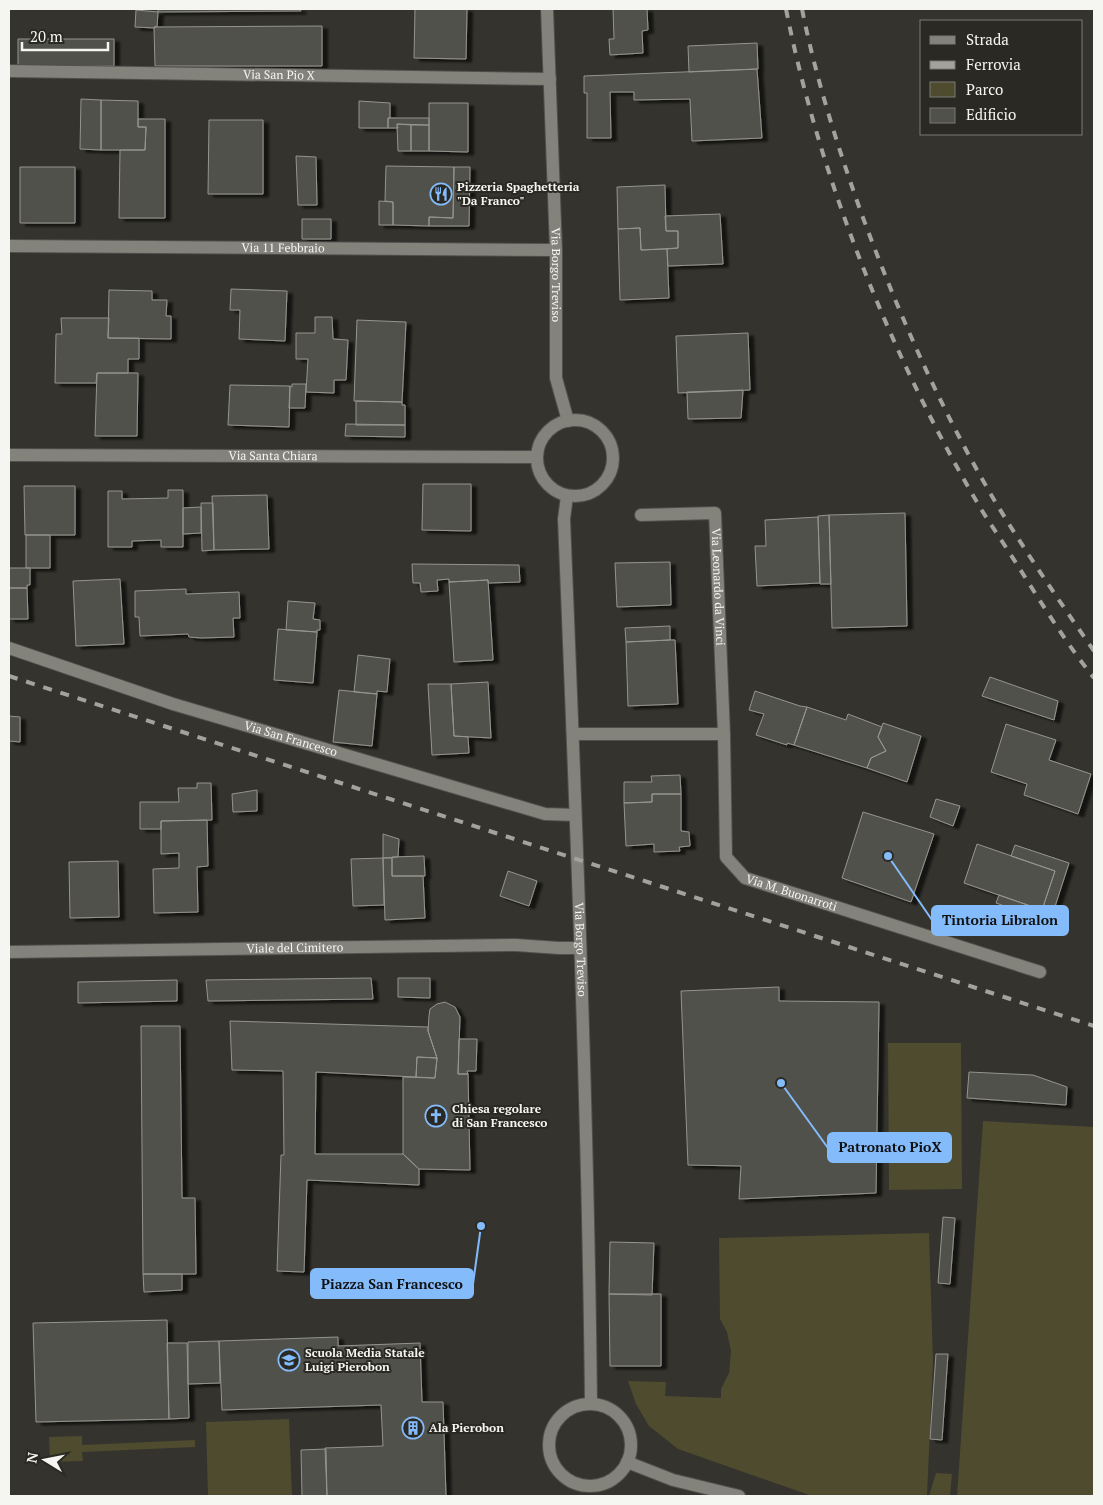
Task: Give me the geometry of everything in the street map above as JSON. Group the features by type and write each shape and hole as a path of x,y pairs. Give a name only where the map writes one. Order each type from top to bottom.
{"street":[{"name":"Via Borgo Treviso","path":"547,9 556,250 556,378 568,421"},
{"name":"Via San Pio X","path":"9,71 550,79"},
{"name":"Via 11 Febbraio","path":"9,246 556,250"},
{"path":"580,420 601,430 608,439 612,450 611,472 605,482 598,489 578,497 567,496 548,486 538,468 537,457 543,438 550,430 568,421 580,420"},
{"name":"Via Santa Chiara","path":"9,455 537,457"},
{"name":"Via Borgo Treviso","path":"567,496 564,520 576,815 592,1404"},
{"name":"Via Leonardo da Vinci","path":"641,515 715,513 724,734"},
{"name":"Via San Francesco","path":"9,648 173,704 545,814 576,815"},
{"path":"573,734 724,734"},
{"name":"Via M. Buonarroti","path":"724,734 726,857 745,878 1040,972"},
{"name":"Viale del Cimitero","path":"9,952 516,945 580,948"},
{"path":"592,1404 607,1408 620,1417 628,1431 631,1446 627,1462 619,1474 594,1491 577,1484 562,1476 552,1463 549,1447 552,1430 561,1416 575,1407 592,1404"},
{"path":"627,1462 673,1480 739,1496"}],"green space":[{"path":"888,1043 961,1043 962,1189 889,1190"},
{"path":"983,1121 1094,1127 1094,1496 957,1496"},
{"path":"929,1233 933,1361 927,1496 812,1496 678,1449 649,1426 636,1404 628,1381 666,1382 665,1396 721,1398 721,1389 729,1373 731,1351 727,1332 720,1319 719,1238"},
{"path":"289,1419 292,1496 208,1496 206,1422"},
{"path":"82,1436 82,1445 195,1440 195,1447 82,1452 83,1461 50,1462 49,1437"},
{"path":"936,1473 952,1474 950,1496 929,1496"}],"building":[{"path":"158,9 300,9 301,11 158,12"},
{"path":"415,9 467,9 466,59 414,58"},
{"path":"613,9 647,9 648,30 642,31 643,53 610,55 609,39 614,39"},
{"path":"136,10 158,12 157,27 135,27"},
{"path":"322,26 322,66 155,66 154,27"},
{"path":"18,39 114,39 114,66 18,66"},
{"path":"757,43 758,69 689,72 688,46"},
{"path":"757,69 762,138 692,141 690,99 634,100 634,92 610,92 611,138 587,138 587,93 584,93 584,76"},
{"path":"81,99 101,100 101,150 80,149"},
{"path":"101,100 138,101 138,127 146,127 145,150 101,150"},
{"path":"359,101 390,103 388,128 359,128"},
{"path":"429,103 468,103 468,152 429,151"},
{"path":"388,118 429,118 429,125 397,124 398,128 388,128"},
{"path":"138,119 165,119 165,218 119,218 120,150 145,150 146,127 138,127"},
{"path":"209,120 263,120 263,194 208,194"},
{"path":"397,124 411,125 411,151 398,151"},
{"path":"411,125 429,125 429,151 411,151"},
{"path":"296,156 316,157 317,205 298,205"},
{"path":"386,166 454,167 453,218 429,217 429,226 393,225 393,202 385,201"},
{"path":"20,167 75,167 75,223 20,223"},
{"path":"454,167 470,167 469,226 429,226 429,217 453,218"},
{"path":"665,185 666,231 678,231 678,248 641,250 640,228 618,229 617,187"},
{"path":"379,201 393,202 393,225 379,225"},
{"path":"720,214 723,264 668,266 667,249 678,248 678,231 666,231 665,216"},
{"path":"302,219 331,219 331,239 302,239"},
{"path":"640,228 641,250 667,249 669,298 620,300 618,229"},
{"path":"231,289 287,291 285,341 239,339 240,310 230,310"},
{"path":"109,290 152,291 152,300 167,300 166,316 171,316 171,339 108,338"},
{"path":"315,317 332,317 333,339 348,340 346,380 334,380 334,393 306,392 308,359 296,359 296,333 315,333"},
{"path":"61,318 109,318 108,338 139,338 139,359 128,359 128,373 97,373 96,383 55,383 56,334 62,334"},
{"path":"357,320 406,322 402,402 354,401"},
{"path":"748,333 750,390 678,393 676,336"},
{"path":"97,373 138,373 137,436 95,436"},
{"path":"292,384 306,384 305,408 289,408 290,386 292,387"},
{"path":"230,385 290,386 289,427 228,425"},
{"path":"743,390 741,418 688,419 687,392"},
{"path":"356,401 402,402 402,405 405,405 405,425 356,425"},
{"path":"346,424 405,425 405,437 345,436"},
{"path":"423,484 471,484 471,531 422,530"},
{"path":"24,486 75,486 75,535 25,535"},
{"path":"168,490 183,490 183,547 161,547 161,540 132,541 132,547 108,547 108,491 122,491 122,499 168,498"},
{"path":"267,495 269,549 214,550 212,496"},
{"path":"201,503 213,503 214,550 202,551"},
{"path":"201,507 201,533 183,534 183,508"},
{"path":"905,513 907,626 832,628 829,515"},
{"path":"829,515 831,584 820,584 818,516"},
{"path":"818,517 820,583 757,586 755,546 766,546 765,520"},
{"path":"26,535 50,535 50,568 26,568"},
{"path":"670,562 671,605 617,607 615,563"},
{"path":"412,564 519,565 520,582 488,583 488,580 449,582 449,579 437,580 438,591 421,592 420,583 413,583"},
{"path":"9,568 30,568 30,585 27,585 27,588 9,588"},
{"path":"120,579 124,644 76,646 73,581"},
{"path":"488,580 493,660 454,662 449,582"},
{"path":"9,588 27,588 28,619 9,619"},
{"path":"186,589 186,594 239,592 240,618 233,618 234,637 201,638 189,637 188,634 140,636 139,617 135,617 135,591"},
{"path":"288,601 315,603 313,619 320,620 320,630 317,630 317,632 286,630"},
{"path":"670,626 670,640 626,642 625,628"},
{"path":"278,629 317,632 313,683 274,680"},
{"path":"675,640 678,704 628,706 626,642"},
{"path":"358,655 390,659 387,692 377,691 377,694 354,692"},
{"path":"990,677 1058,701 1054,720 982,696"},
{"path":"488,682 491,738 454,736 451,684"},
{"path":"428,684 451,684 454,736 468,737 469,753 432,755"},
{"path":"339,690 377,694 372,746 333,742"},
{"path":"755,691 807,707 794,745 787,743 787,745 756,735 764,714 749,710"},
{"path":"807,707 846,720 848,714 882,727 878,737 886,751 871,758 867,768 794,745"},
{"path":"9,716 20,717 20,742 9,741"},
{"path":"883,723 921,736 907,782 867,768 871,758 886,751 878,737"},
{"path":"1006,724 1056,740 1049,760 1091,774 1078,814 1024,795 1027,784 991,772"},
{"path":"680,775 681,794 652,794 652,802 624,803 624,782 652,782 651,776"},
{"path":"197,783 211,783 212,820 161,821 161,829 140,829 140,802 179,802 178,788 197,788"},
{"path":"257,790 257,811 233,812 232,794"},
{"path":"652,794 681,794 681,831 689,832 690,846 679,847 680,851 654,852 654,844 626,846 624,803 652,802"},
{"path":"936,799 960,806 953,826 930,817"},
{"path":"863,812 934,834 911,902 842,878"},
{"path":"207,820 208,866 197,867 198,912 154,913 153,869 179,868 179,853 161,854 161,821"},
{"path":"383,834 399,839 398,857 383,858"},
{"path":"977,844 1055,871 1042,910 964,883"},
{"path":"1015,845 1069,863 1050,922 996,903 999,895 1042,910 1055,871 1011,856"},
{"path":"424,856 425,876 392,876 392,857"},
{"path":"383,858 384,905 353,906 351,859"},
{"path":"383,858 392,858 392,876 423,876 425,918 385,920"},
{"path":"118,861 119,917 70,918 69,862"},
{"path":"508,871 537,881 529,906 500,896"},
{"path":"371,978 373,999 208,1001 206,980"},
{"path":"398,978 430,978 430,998 398,997"},
{"path":"177,980 177,1001 78,1003 78,982"},
{"path":"779,987 779,1001 879,1002 876,1193 739,1199 741,1166 688,1165 681,991"},
{"name":"Chiesa regolare di San Francesco","path":"445,1002 455,1007 460,1017 458,1074 468,1074 470,1170 419,1169 403,1154 403,1077 435,1078 437,1058 428,1031 429,1016 430,1009 437,1004"},
{"path":"230,1021 428,1027 437,1058 417,1057 416,1077 316,1072 315,1154 403,1154 419,1169 419,1185 307,1180 304,1272 277,1271 281,1155 284,1155 283,1071 232,1070"},
{"path":"141,1026 180,1026 182,1198 195,1198 196,1274 143,1274"},
{"path":"459,1039 477,1039 476,1071 467,1071 468,1074 458,1074"},
{"path":"417,1057 437,1058 435,1078 416,1077"},
{"path":"969,1072 1033,1075 1067,1087 1066,1105 967,1098"},
{"path":"943,1217 955,1218 950,1284 938,1283"},
{"path":"610,1242 654,1243 652,1295 609,1294"},
{"path":"143,1274 182,1274 182,1290 144,1292"},
{"path":"609,1294 661,1294 661,1366 610,1366"},
{"path":"167,1320 169,1419 36,1422 33,1323"},
{"name":"Ala Pierobon","path":"338,1337 338,1346 420,1343 422,1402 443,1402 446,1496 327,1496 325,1448 383,1446 381,1405 222,1410 219,1341"},
{"path":"219,1341 220,1383 188,1384 188,1342"},
{"path":"167,1343 187,1343 189,1418 169,1419"},
{"path":"936,1354 948,1354 942,1440 930,1439"},
{"path":"326,1449 327,1496 302,1496 301,1450"}],"railway":[{"path":"786,9 800,73 818,138 839,203 889,330 948,451 981,509 1054,623 1094,678"},
{"path":"802,9 836,139 876,252 906,326 957,434 976,469 1032,559 1094,651"},
{"path":"9,676 1094,1026"}],"place":[{"name":"Pizzeria Spaghetteria \"Da Franco\"","path":"441,194"},
{"name":"Tintoria Libralon","path":"888,856"},
{"name":"Patronato PioX","path":"781,1083"},
{"name":"Chiesa regolare di San Francesco","path":"436,1116"},
{"name":"Piazza San Francesco","path":"481,1226"},
{"name":"Scuola Media Statale Luigi Pierobon","path":"289,1360"},
{"name":"Ala Pierobon","path":"413,1428"}]}
